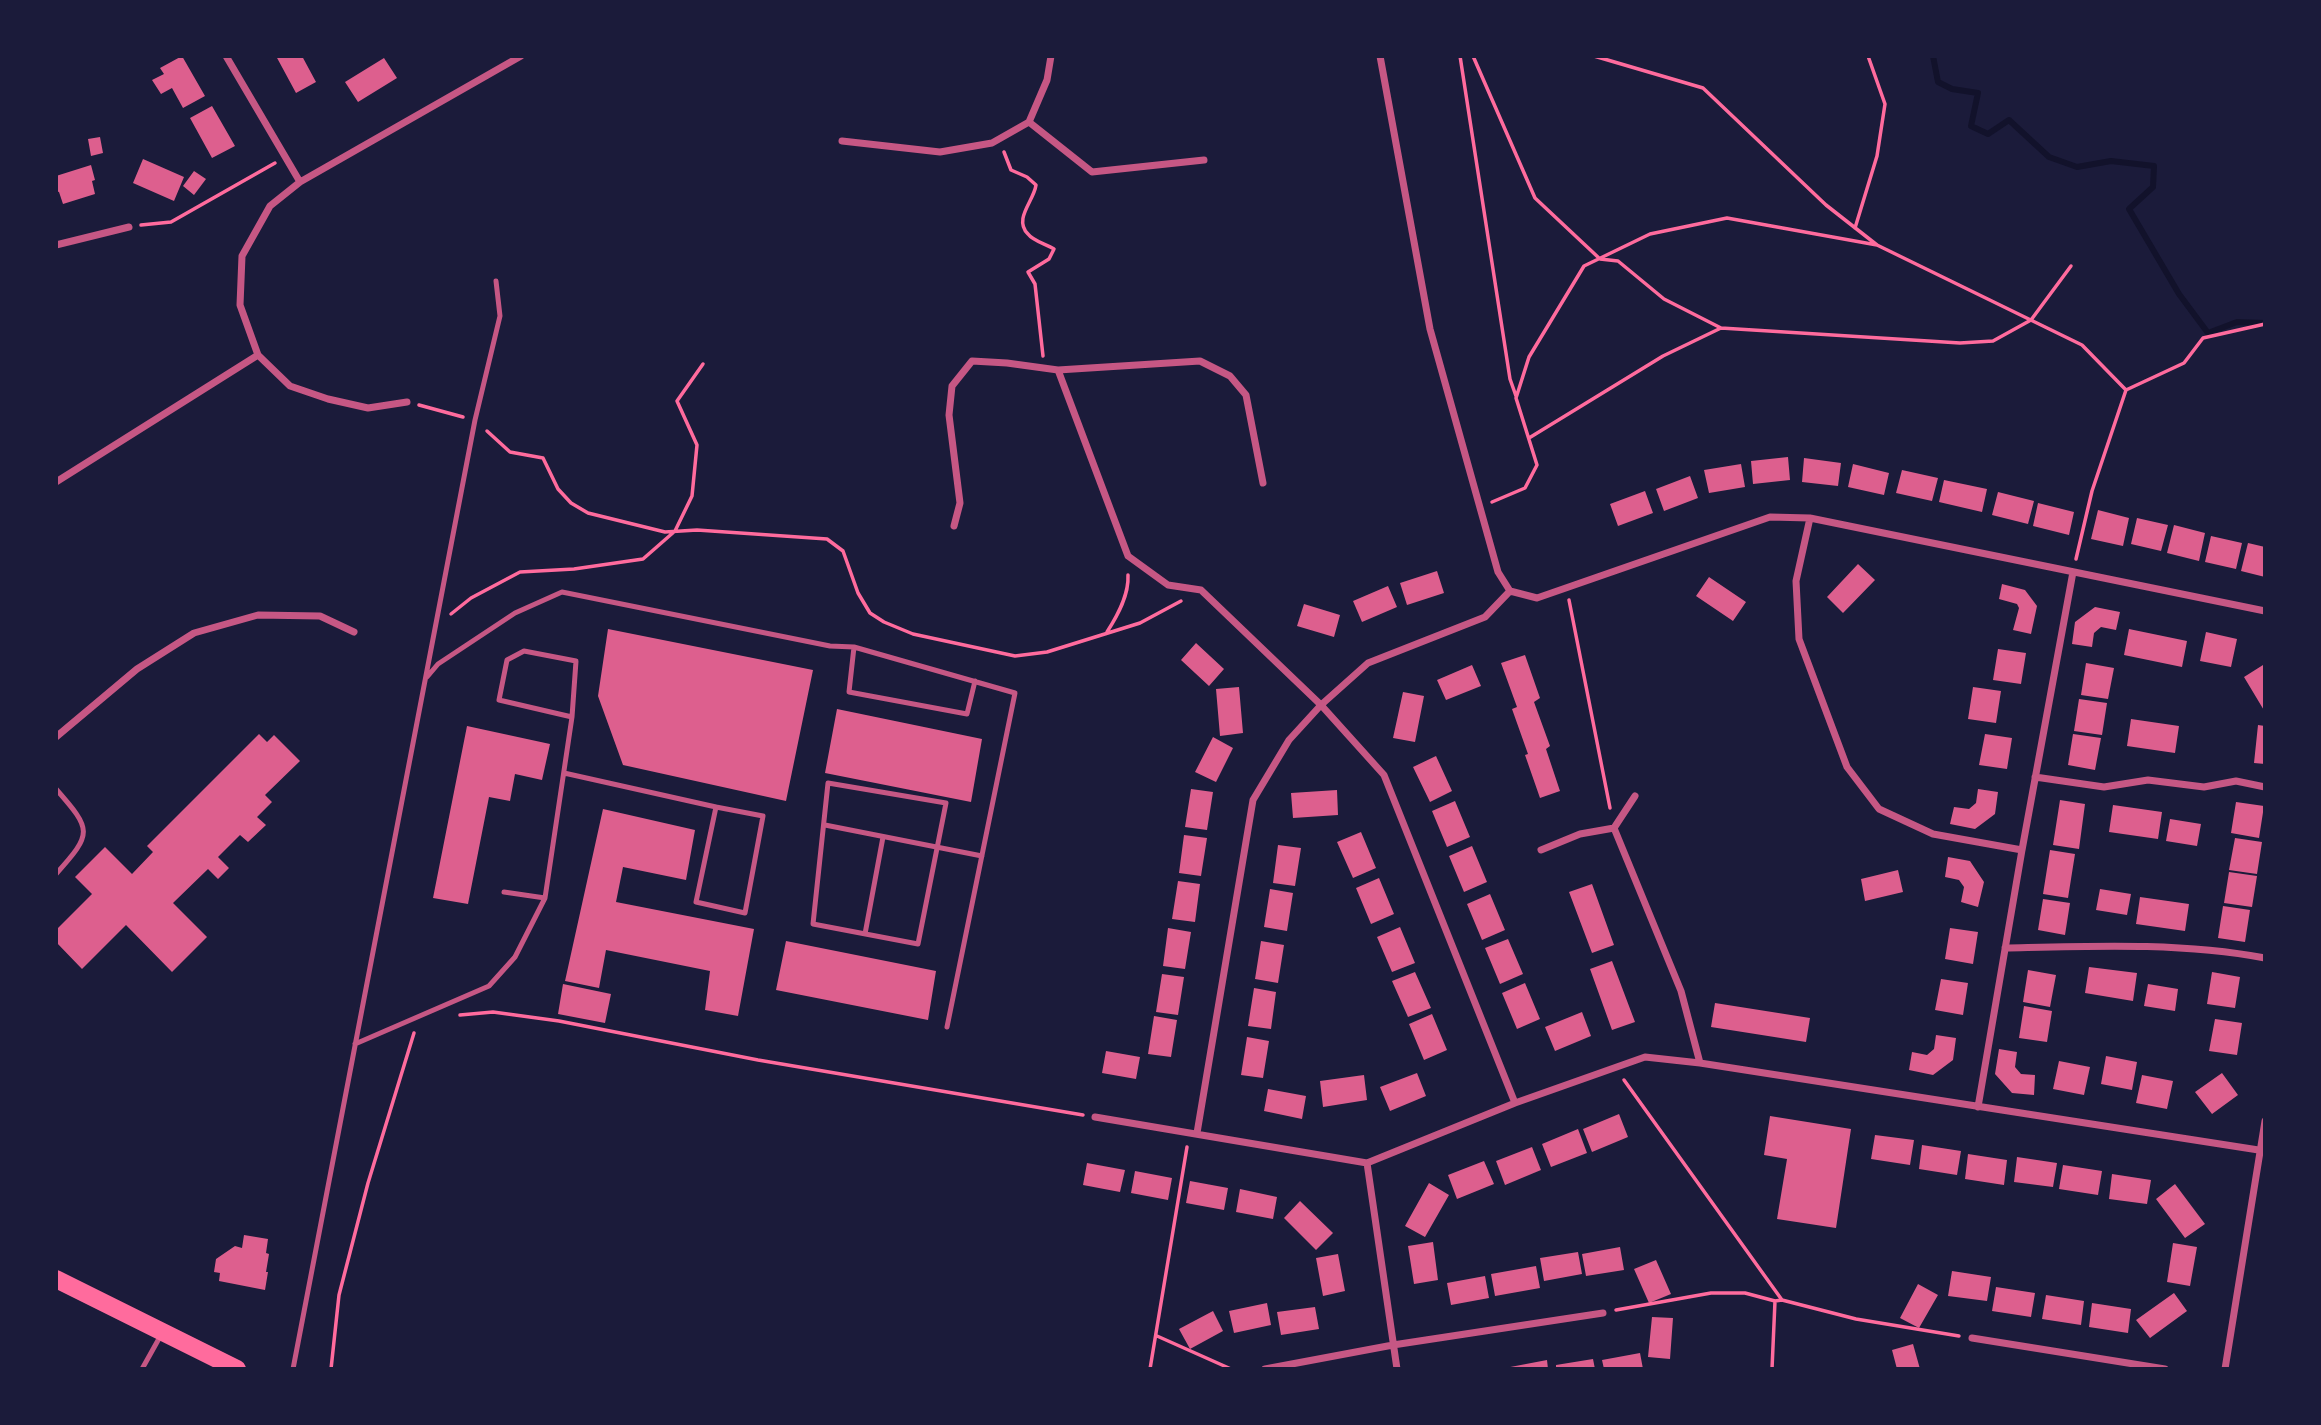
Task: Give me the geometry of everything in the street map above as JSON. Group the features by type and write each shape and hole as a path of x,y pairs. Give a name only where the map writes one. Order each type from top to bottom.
{"highway":[{"path":"56,1279 237,1369"}],"street":[{"path":"226,56 300,182"},
{"path":"407,402 368,408 328,399 290,386 258,355 240,305 242,256 270,206 300,182 520,56"},
{"path":"842,141 940,152 992,143 1029,122 1047,80 1051,56"},
{"path":"1380,56 1430,329 1499,572 1510,592 1537,598 1770,517 1810,518 2265,611"},
{"path":"1029,122 1092,172 1204,160"},
{"path":"56,245 129,227"},
{"path":"56,482 258,355"},
{"path":"954,526 960,503 949,415 952,386 972,361 1058,370 1200,361 1230,376 1246,395 1263,483"},
{"path":"1058,370 1128,556 1168,585 1201,590 1321,705 1384,775 1515,1102"},
{"path":"1810,518 1796,580 1799,639 1847,767 1879,809 1933,834 2022,850"},
{"path":"1978,1107 2073,572"},
{"path":"1193,1132 1253,800 1289,740 1321,705 1368,663 1485,617 1510,592"},
{"path":"56,737 137,669 194,633 258,615 320,616 354,632"},
{"path":"2035,777 2104,787 2147,780 2204,787 2236,781 2265,787"},
{"path":"1541,850 1580,834 1614,828 1635,796"},
{"path":"1614,828 1681,991 1700,1063"},
{"path":"2005,948 2224,950 2265,958"},
{"path":"1095,1116 1367,1163 1515,1102 1645,1058 1700,1063 2263,1151"},
{"path":"2225,1369 2263,1151 2265,1121"},
{"path":"1367,1163 1397,1369"},
{"path":"1265,1369 1393,1345 1603,1313"},
{"path":"1972,1338 2165,1369"}],"lane":[{"path":"293,1369 475,420 500,316 496,281"},
{"path":"425,679 438,664 515,613 562,592 830,646 854,647 1015,693 947,1027"},
{"path":"854,647 849,692 967,714 975,681"},
{"path":"355,1044 489,986 515,957 545,898 572,717 576,661 524,651 508,660 499,700 572,717"},
{"path":"564,773 763,816 745,914 696,902 716,807"},
{"path":"828,783 946,803 937,847 918,944 813,924 828,783"},
{"path":"56,789 80,816 83,826 79,848 56,874"},
{"path":"825,825 982,856"},
{"path":"865,934 883,837"},
{"path":"504,892 545,898"},
{"path":"142,1369 162,1332"}],"path":[{"path":"1460,56 1508,365 1537,465 1525,488 1480,506"},
{"path":"1473,56 1535,198 1600,259 1618,261 1664,299 1721,328 1960,343 1993,341 2031,320 2071,266"},
{"path":"1594,56 1703,88 1826,205 1877,246 2082,345 2126,390"},
{"path":"1855,228 1877,156 1885,104 1868,56"},
{"path":"999,139 1012,170 1036,185 1022,224 1028,236 1054,248 1049,259 1028,272 1035,284 1044,368"},
{"path":"129,227 171,222 286,157"},
{"path":"1516,398 1529,356 1584,266 1650,234 1727,218 1877,246"},
{"path":"2073,572 2092,491 2126,390 2184,363 2203,338 2265,324"},
{"path":"1529,438 1663,356 1721,328"},
{"path":"435,626 471,598 520,572 574,569 643,559 675,531 692,496 697,445 677,401 703,364"},
{"path":"407,402 475,420 510,452 543,458 558,489 570,503 588,513 665,532 697,530 827,539 843,551 858,593 870,613 913,634 1016,656 1047,652 1140,623 1201,590"},
{"path":"1106,634 1120,611 1129,582 1128,556"},
{"path":"1566,588 1614,828"},
{"path":"452,1015 494,1012 559,1021 758,1060 1095,1116"},
{"path":"331,1369 340,1295 368,1183 412,1033 422,1029"},
{"path":"1616,1068 1782,1300"},
{"path":"1150,1369 1193,1132"},
{"path":"1603,1313 1711,1293 1745,1293 1856,1319 1972,1338"},
{"path":"1772,1369 1775,1301"},
{"path":"1156,1335 1231,1369"}],"building":[{"path":"182,56 205,96 183,108 172,88 161,94 152,80 164,74 160,68"},
{"path":"276,56 302,56 316,82 296,93"},
{"path":"384,58 397,78 358,102 345,82"},
{"path":"212,106 235,146 212,158 190,118"},
{"path":"100,137 103,153 91,156 88,139"},
{"path":"143,159 184,177 174,201 133,183"},
{"path":"91,165 95,194 63,204 59,192 56,191 56,176"},
{"path":"194,171 206,179 194,195 183,186"},
{"path":"1788,457 1790,480 1753,484 1751,461"},
{"path":"1804,458 1841,463 1838,486 1802,482"},
{"path":"1741,464 1745,487 1709,493 1704,470"},
{"path":"1853,464 1889,473 1884,495 1848,487"},
{"path":"1902,470 1938,478 1932,501 1896,493"},
{"path":"1690,476 1698,498 1664,511 1656,489"},
{"path":"1944,480 1987,489 1982,512 1939,502"},
{"path":"1645,491 1653,513 1618,526 1610,504"},
{"path":"1998,492 2034,501 2028,524 1992,515"},
{"path":"2038,503 2074,512 2069,535 2033,526"},
{"path":"2098,510 2129,518 2123,546 2091,539"},
{"path":"2137,518 2168,525 2161,551 2131,544"},
{"path":"2174,525 2205,533 2199,561 2167,553"},
{"path":"2211,536 2242,543 2236,569 2205,562"},
{"path":"2248,543 2265,547 2265,577 2241,571"},
{"path":"1858,564 1875,580 1843,613 1827,597"},
{"path":"1437,571 1444,593 1407,605 1400,583"},
{"path":"1709,577 1746,602 1733,621 1696,596"},
{"path":"2002,584 2025,590 2037,606 2031,634 2013,630 2019,608 2017,604 1999,599"},
{"path":"1388,586 1397,607 1362,622 1353,601"},
{"path":"1304,604 1340,615 1334,637 1297,626"},
{"path":"2095,607 2120,612 2116,630 2101,627 2094,633 2092,647 2072,644 2075,622"},
{"path":"608,629 813,670 786,801 623,765 598,696"},
{"path":"2129,629 2187,641 2182,667 2124,655"},
{"path":"2206,632 2237,639 2231,667 2200,661"},
{"path":"1196,643 1224,669 1209,686 1181,660"},
{"path":"1998,649 2026,653 2021,684 1993,680"},
{"path":"1525,655 1540,698 1534,702 1550,746 1546,749 1560,791 1540,798 1512,709 1517,707 1501,663"},
{"path":"2086,663 2114,668 2108,699 2081,695"},
{"path":"1472,665 1481,686 1446,700 1437,680"},
{"path":"2263,665 2265,668 2265,712 2244,677"},
{"path":"1239,687 1243,733 1220,736 1216,689"},
{"path":"1973,687 2001,691 1996,723 1968,719"},
{"path":"1403,692 1424,696 1415,742 1393,738"},
{"path":"2079,699 2107,703 2102,735 2074,731"},
{"path":"837,709 982,739 971,802 825,773"},
{"path":"2131,719 2179,726 2175,753 2127,746"},
{"path":"2258,725 2265,726 2265,764 2254,763"},
{"path":"467,726 550,744 542,780 515,774 510,801 489,797 468,904 433,898"},
{"path":"259,734 267,742 274,735 300,761 265,795 272,802 257,817 266,825 248,842 240,835 218,857 229,868 218,879 208,869 173,903 207,937 172,972 126,925 82,969 56,942 56,930 92,894 75,877 105,847 132,874 153,852 147,846"},
{"path":"1985,734 2012,738 2007,769 1979,765"},
{"path":"2073,734 2101,738 2095,770 2068,765"},
{"path":"1213,737 1233,748 1216,782 1195,772"},
{"path":"1436,756 1452,791 1430,802 1413,767"},
{"path":"1191,789 1213,792 1207,830 1185,827"},
{"path":"1978,789 1998,792 1995,814 1975,829 1950,824 1954,807 1969,809 1976,803"},
{"path":"1337,790 1338,815 1293,818 1291,793"},
{"path":"2060,800 2085,804 2079,849 2053,845"},
{"path":"1455,801 1470,837 1447,847 1432,811"},
{"path":"2236,802 2264,806 2259,838 2231,833"},
{"path":"2113,805 2162,812 2158,839 2109,832"},
{"path":"603,809 695,830 686,880 623,867 616,902 754,929 738,1016 705,1010 710,971 606,950 599,988 565,981"},
{"path":"2170,819 2201,824 2197,846 2166,841"},
{"path":"1361,832 1376,868 1353,878 1337,842"},
{"path":"1184,835 1207,838 1201,876 1179,873"},
{"path":"2235,838 2262,842 2257,874 2229,870"},
{"path":"1278,845 1301,848 1295,886 1273,883"},
{"path":"1472,846 1487,882 1464,892 1449,856"},
{"path":"2050,850 2075,854 2068,898 2043,894"},
{"path":"1948,857 1970,861 1984,882 1978,907 1961,902 1964,887 1959,880 1945,877"},
{"path":"1898,870 1903,892 1865,901 1861,879"},
{"path":"2229,872 2257,876 2252,907 2224,903"},
{"path":"1379,878 1394,914 1371,924 1356,888"},
{"path":"1178,881 1200,884 1195,922 1172,919"},
{"path":"1592,884 1614,945 1592,953 1569,892"},
{"path":"1270,889 1293,893 1287,931 1264,927"},
{"path":"2100,889 2131,894 2127,915 2096,910"},
{"path":"1490,894 1505,930 1482,940 1467,904"},
{"path":"2140,897 2189,904 2185,931 2136,924"},
{"path":"2043,899 2070,903 2065,935 2038,930"},
{"path":"2223,906 2250,910 2245,942 2218,938"},
{"path":"1400,927 1415,963 1392,972 1377,937"},
{"path":"1168,928 1191,932 1185,969 1163,966"},
{"path":"1950,928 1978,932 1973,964 1945,959"},
{"path":"1508,939 1523,974 1500,984 1485,948"},
{"path":"786,941 936,971 928,1020 776,990"},
{"path":"1261,941 1284,945 1278,983 1255,979"},
{"path":"1612,961 1635,1022 1612,1030 1590,969"},
{"path":"2089,967 2137,973 2133,1001 2085,993"},
{"path":"2028,970 2056,975 2050,1007 2023,1002"},
{"path":"1415,972 1431,1008 1408,1017 1392,981"},
{"path":"2212,972 2240,977 2235,1008 2207,1004"},
{"path":"1162,974 1184,977 1178,1015 1156,1012"},
{"path":"1941,979 1968,983 1963,1015 1935,1010"},
{"path":"1525,983 1540,1019 1517,1029 1502,993"},
{"path":"563,984 611,994 605,1023 558,1014"},
{"path":"2148,984 2178,989 2175,1011 2144,1006"},
{"path":"1254,988 1276,992 1271,1029 1248,1026"},
{"path":"1715,1003 1810,1018 1806,1042 1711,1027"},
{"path":"2024,1006 2052,1011 2047,1042 2019,1038"},
{"path":"1582,1012 1591,1036 1555,1051 1545,1027"},
{"path":"1432,1014 1447,1050 1424,1060 1409,1024"},
{"path":"1154,1016 1177,1020 1171,1057 1148,1054"},
{"path":"2215,1019 2242,1023 2237,1055 2209,1051"},
{"path":"1936,1035 1956,1038 1953,1060 1933,1075 1909,1070 1912,1052 1927,1055 1934,1049"},
{"path":"1247,1037 1269,1041 1263,1078 1241,1075"},
{"path":"1999,1049 2017,1052 2015,1067 2021,1074 2035,1075 2034,1095 2012,1093 1995,1074"},
{"path":"1106,1051 1140,1057 1136,1079 1102,1073"},
{"path":"2106,1056 2137,1062 2132,1090 2101,1084"},
{"path":"2059,1061 2090,1067 2084,1095 2053,1089"},
{"path":"1417,1073 1426,1096 1390,1111 1380,1087"},
{"path":"2222,1073 2238,1095 2212,1114 2195,1092"},
{"path":"1364,1075 1367,1100 1323,1107 1320,1081"},
{"path":"2142,1075 2173,1081 2167,1109 2136,1103"},
{"path":"1268,1089 1306,1096 1302,1119 1264,1111"},
{"path":"1619,1114 1628,1137 1592,1152 1583,1129"},
{"path":"1770,1116 1851,1129 1836,1228 1777,1219 1787,1159 1764,1155"},
{"path":"1578,1129 1587,1153 1551,1167 1542,1144"},
{"path":"1875,1135 1914,1140 1910,1165 1871,1159"},
{"path":"1922,1145 1961,1151 1957,1175 1919,1169"},
{"path":"1532,1147 1541,1170 1505,1185 1496,1161"},
{"path":"1968,1154 2007,1160 2004,1185 1965,1179"},
{"path":"2017,1157 2057,1163 2053,1187 2014,1182"},
{"path":"1484,1161 1494,1184 1457,1199 1448,1175"},
{"path":"1087,1163 1125,1170 1120,1192 1083,1185"},
{"path":"2063,1165 2102,1171 2098,1195 2059,1189"},
{"path":"1135,1171 1172,1178 1168,1200 1131,1193"},
{"path":"2112,1174 2151,1180 2147,1204 2109,1199"},
{"path":"1190,1181 1228,1188 1224,1210 1186,1203"},
{"path":"1429,1183 1449,1195 1425,1237 1405,1226"},
{"path":"2175,1184 2205,1224 2185,1238 2156,1199"},
{"path":"1240,1189 1277,1197 1273,1219 1236,1212"},
{"path":"1300,1201 1333,1233 1316,1250 1284,1218"},
{"path":"244,1235 268,1239 265,1290 219,1281 220,1273 214,1272 216,1259 235,1246 242,1248"},
{"path":"1433,1242 1438,1280 1414,1284 1408,1246"},
{"path":"2173,1243 2197,1247 2190,1286 2167,1282"},
{"path":"1620,1247 1624,1270 1586,1276 1582,1254"},
{"path":"1578,1252 1582,1274 1544,1281 1540,1258"},
{"path":"1338,1254 1345,1291 1323,1296 1316,1258"},
{"path":"1656,1260 1671,1294 1649,1303 1634,1269"},
{"path":"1536,1266 1540,1288 1495,1296 1491,1274"},
{"path":"1952,1271 1991,1277 1987,1301 1948,1296"},
{"path":"1485,1276 1489,1298 1451,1305 1447,1283"},
{"path":"1918,1284 1938,1295 1919,1328 1900,1318"},
{"path":"1996,1287 2035,1293 2031,1317 1992,1311"},
{"path":"2174,1293 2187,1311 2150,1338 2136,1320"},
{"path":"2046,1295 2084,1301 2081,1325 2042,1319"},
{"path":"1267,1303 1271,1325 1234,1333 1229,1311"},
{"path":"2092,1303 2131,1309 2128,1333 2089,1327"},
{"path":"1315,1307 1319,1329 1281,1335 1277,1312"},
{"path":"1213,1311 1223,1331 1190,1349 1179,1329"},
{"path":"1652,1317 1673,1318 1670,1359 1648,1357"},
{"path":"1913,1344 1920,1369 1897,1369 1892,1350"},
{"path":"1640,1353 1643,1369 1604,1369 1602,1360"},
{"path":"1593,1359 1595,1369 1556,1369 1556,1365"},
{"path":"1547,1360 1548,1369 1505,1369 1505,1368"}],"waterway":[{"path":"1933,56 1938,82 1952,89 1978,93 1971,126 1988,134 2009,120 2049,157 2077,167 2111,161 2154,166 2153,187 2129,209 2179,294 2208,333 2237,322 2265,323"}]}
